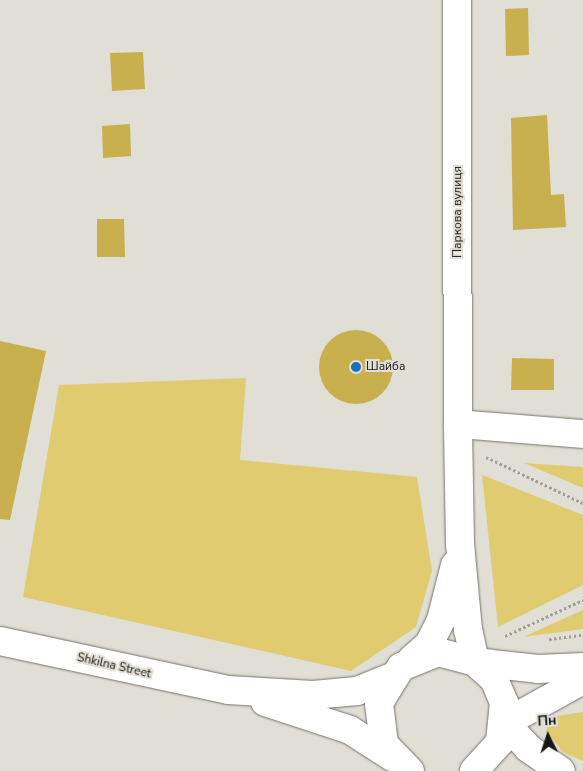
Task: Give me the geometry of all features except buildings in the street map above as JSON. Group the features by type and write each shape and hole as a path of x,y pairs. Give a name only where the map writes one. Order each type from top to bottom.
{"main road":[{"name":"Паркова вулиця","path":"457,0 460,544"},
{"path":"458,424 583,434"},
{"path":"400,766 378,717 391,677 429,644 441,620 460,544"},
{"path":"460,544 468,630 475,662 500,690 505,723 492,754 474,771"},
{"name":"Shkilna Street","path":"0,641 228,690 350,730 400,766"},
{"path":"412,659 438,652 475,662 538,669 583,666"},
{"name":"Shkilna Street","path":"228,690 312,694 357,690 391,677"},
{"path":"505,723 555,692 583,680"},
{"path":"505,723 528,748 561,771"}],"path":[{"path":"458,424 470,449 583,503"},
{"path":"475,662 484,646 583,600"},
{"path":"544,639 583,635"}],"shaded area":[{"path":"246,378 240,460 417,477 432,571 416,627 351,671 23,597 59,385"},
{"path":"524,463 583,467 583,488"},
{"path":"482,475 583,515 583,585 498,627"},
{"path":"583,610 583,629 523,637"},
{"path":"583,712 583,761 563,752 546,731 551,717"}],"place":[{"name":"Шайба","path":"356,367"}]}
